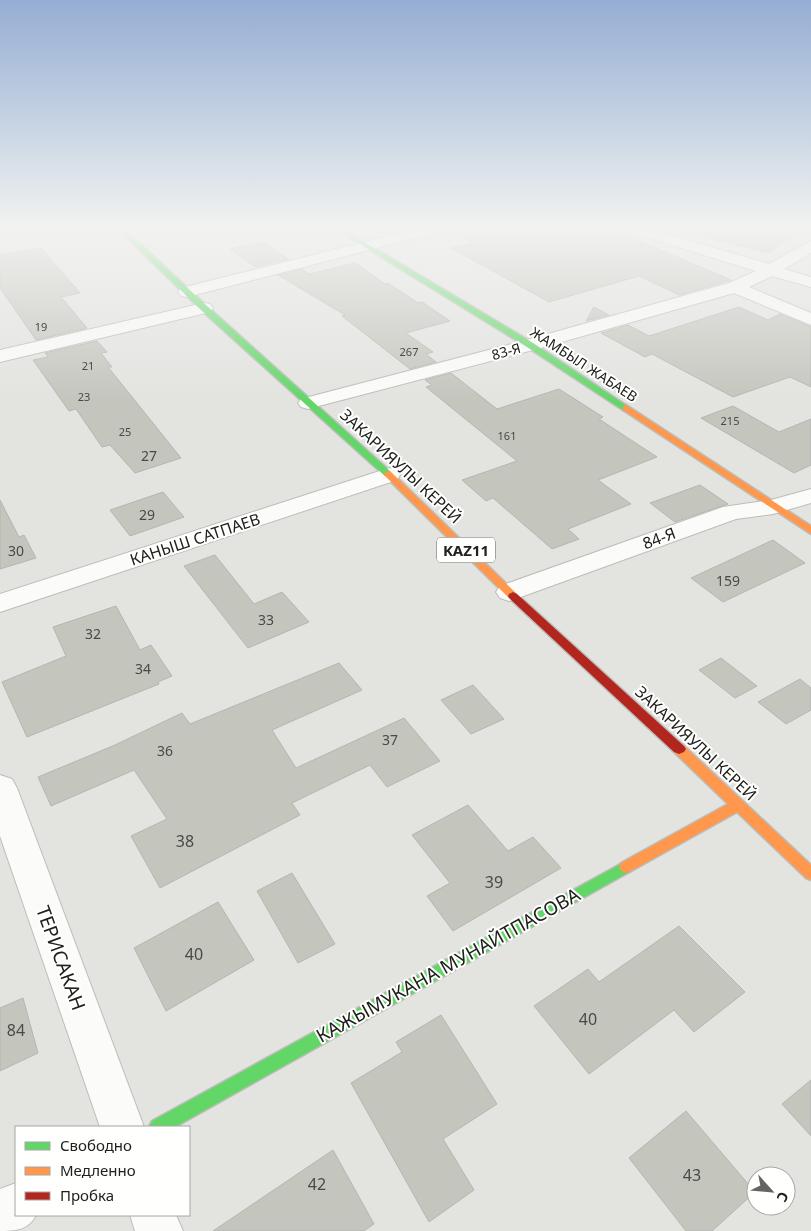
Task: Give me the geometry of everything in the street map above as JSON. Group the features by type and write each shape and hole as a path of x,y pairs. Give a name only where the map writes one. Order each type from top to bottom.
{"main road":[{"name":"ЗАКАРИЯУЛЫ КЕРЕЙ","path":"180,285 389,476 509,592 811,874"},
{"name":"ЖАМБЫЛ ЖАБАЕВ","path":"432,285 530,345 811,531"},
{"name":"КАЖЫМУКАНА МУНАЙТПАСОВА","path":"160,1126 738,804"}],"street":[{"path":"187,292 214,285"},
{"path":"735,286 811,320"},
{"name":"83-Я","path":"308,403 530,345 735,286"},
{"path":"0,356 204,308"},
{"name":"КАНЫШ САТПАЕВ","path":"0,603 389,476"},
{"name":"84-Я","path":"509,592 732,512 773,507 811,496"},
{"name":"ТЕРИСАКАН","path":"0,788 122,1126"},
{"path":"0,1215 15,1207"},
{"path":"153,1216 159,1231"}],"building":[{"path":"0,285 73,285 80,293 61,297 87,328 36,340"},
{"path":"295,285 392,285 418,303 422,302 450,321 406,333 433,352 426,354 436,362 410,369 342,316 345,315"},
{"path":"519,285 606,285 549,302"},
{"path":"659,285 712,285 679,295"},
{"path":"594,307 609,315 586,321"},
{"path":"739,307 768,320 780,314 811,327 811,387 790,377 733,397 652,354 645,357 601,333 628,325 649,336"},
{"path":"97,341 107,352 101,353 112,367 108,367 181,458 135,473 110,445 102,447 76,409 69,411 33,360 48,357 45,353"},
{"path":"451,373 497,409 559,389 603,417 599,419 657,457 598,480 631,504 568,529 579,539 552,549 493,498 486,501 462,480 517,461 426,387 432,385 425,380"},
{"path":"733,406 779,432 811,419 811,465 794,473 701,418"},
{"path":"700,485 728,504 675,522 650,503"},
{"path":"163,492 184,517 130,536 110,510"},
{"path":"0,500 19,537 24,535 36,558 0,569"},
{"path":"773,540 805,563 723,602 691,578"},
{"path":"215,555 254,604 282,592 309,622 248,648 184,566"},
{"path":"116,606 140,650 151,645 172,676 158,682 159,684 27,737 2,682 66,656 53,627"},
{"path":"721,658 757,686 735,698 699,670"},
{"path":"339,663 362,690 272,730 296,768 404,718 440,761 387,787 370,765 292,803 300,815 160,888 131,836 167,819 134,770 51,806 38,777 115,745 182,713 190,724"},
{"path":"800,679 811,688 811,710 786,724 758,702"},
{"path":"473,685 504,719 471,734 441,700"},
{"path":"468,805 508,851 533,837 561,868 453,931 427,896 450,883 412,835"},
{"path":"292,873 335,944 298,963 257,891"},
{"path":"218,902 254,960 166,1011 134,948"},
{"path":"679,926 745,992 694,1032 674,1010 589,1074 534,1006 588,969 599,982"},
{"path":"23,998 38,1053 0,1071 0,1008"},
{"path":"441,1015 497,1104 443,1139 474,1190 429,1222 351,1083 402,1052 396,1042"},
{"path":"811,1080 811,1136 782,1104"},
{"path":"686,1111 746,1181 746,1200 712,1231 686,1231 629,1158"},
{"path":"333,1150 374,1224 364,1231 213,1231"}],"traffic: fast":[{"path":"180,285 388,474"},
{"path":"432,285 530,345 626,408"},
{"path":"160,1126 626,867"}],"traffic: slow":[{"path":"626,408 811,531"},
{"path":"388,474 513,596"},
{"path":"679,749 811,874"},
{"path":"626,867 739,804"}],"traffic: jam":[{"path":"513,596 679,749"}]}
